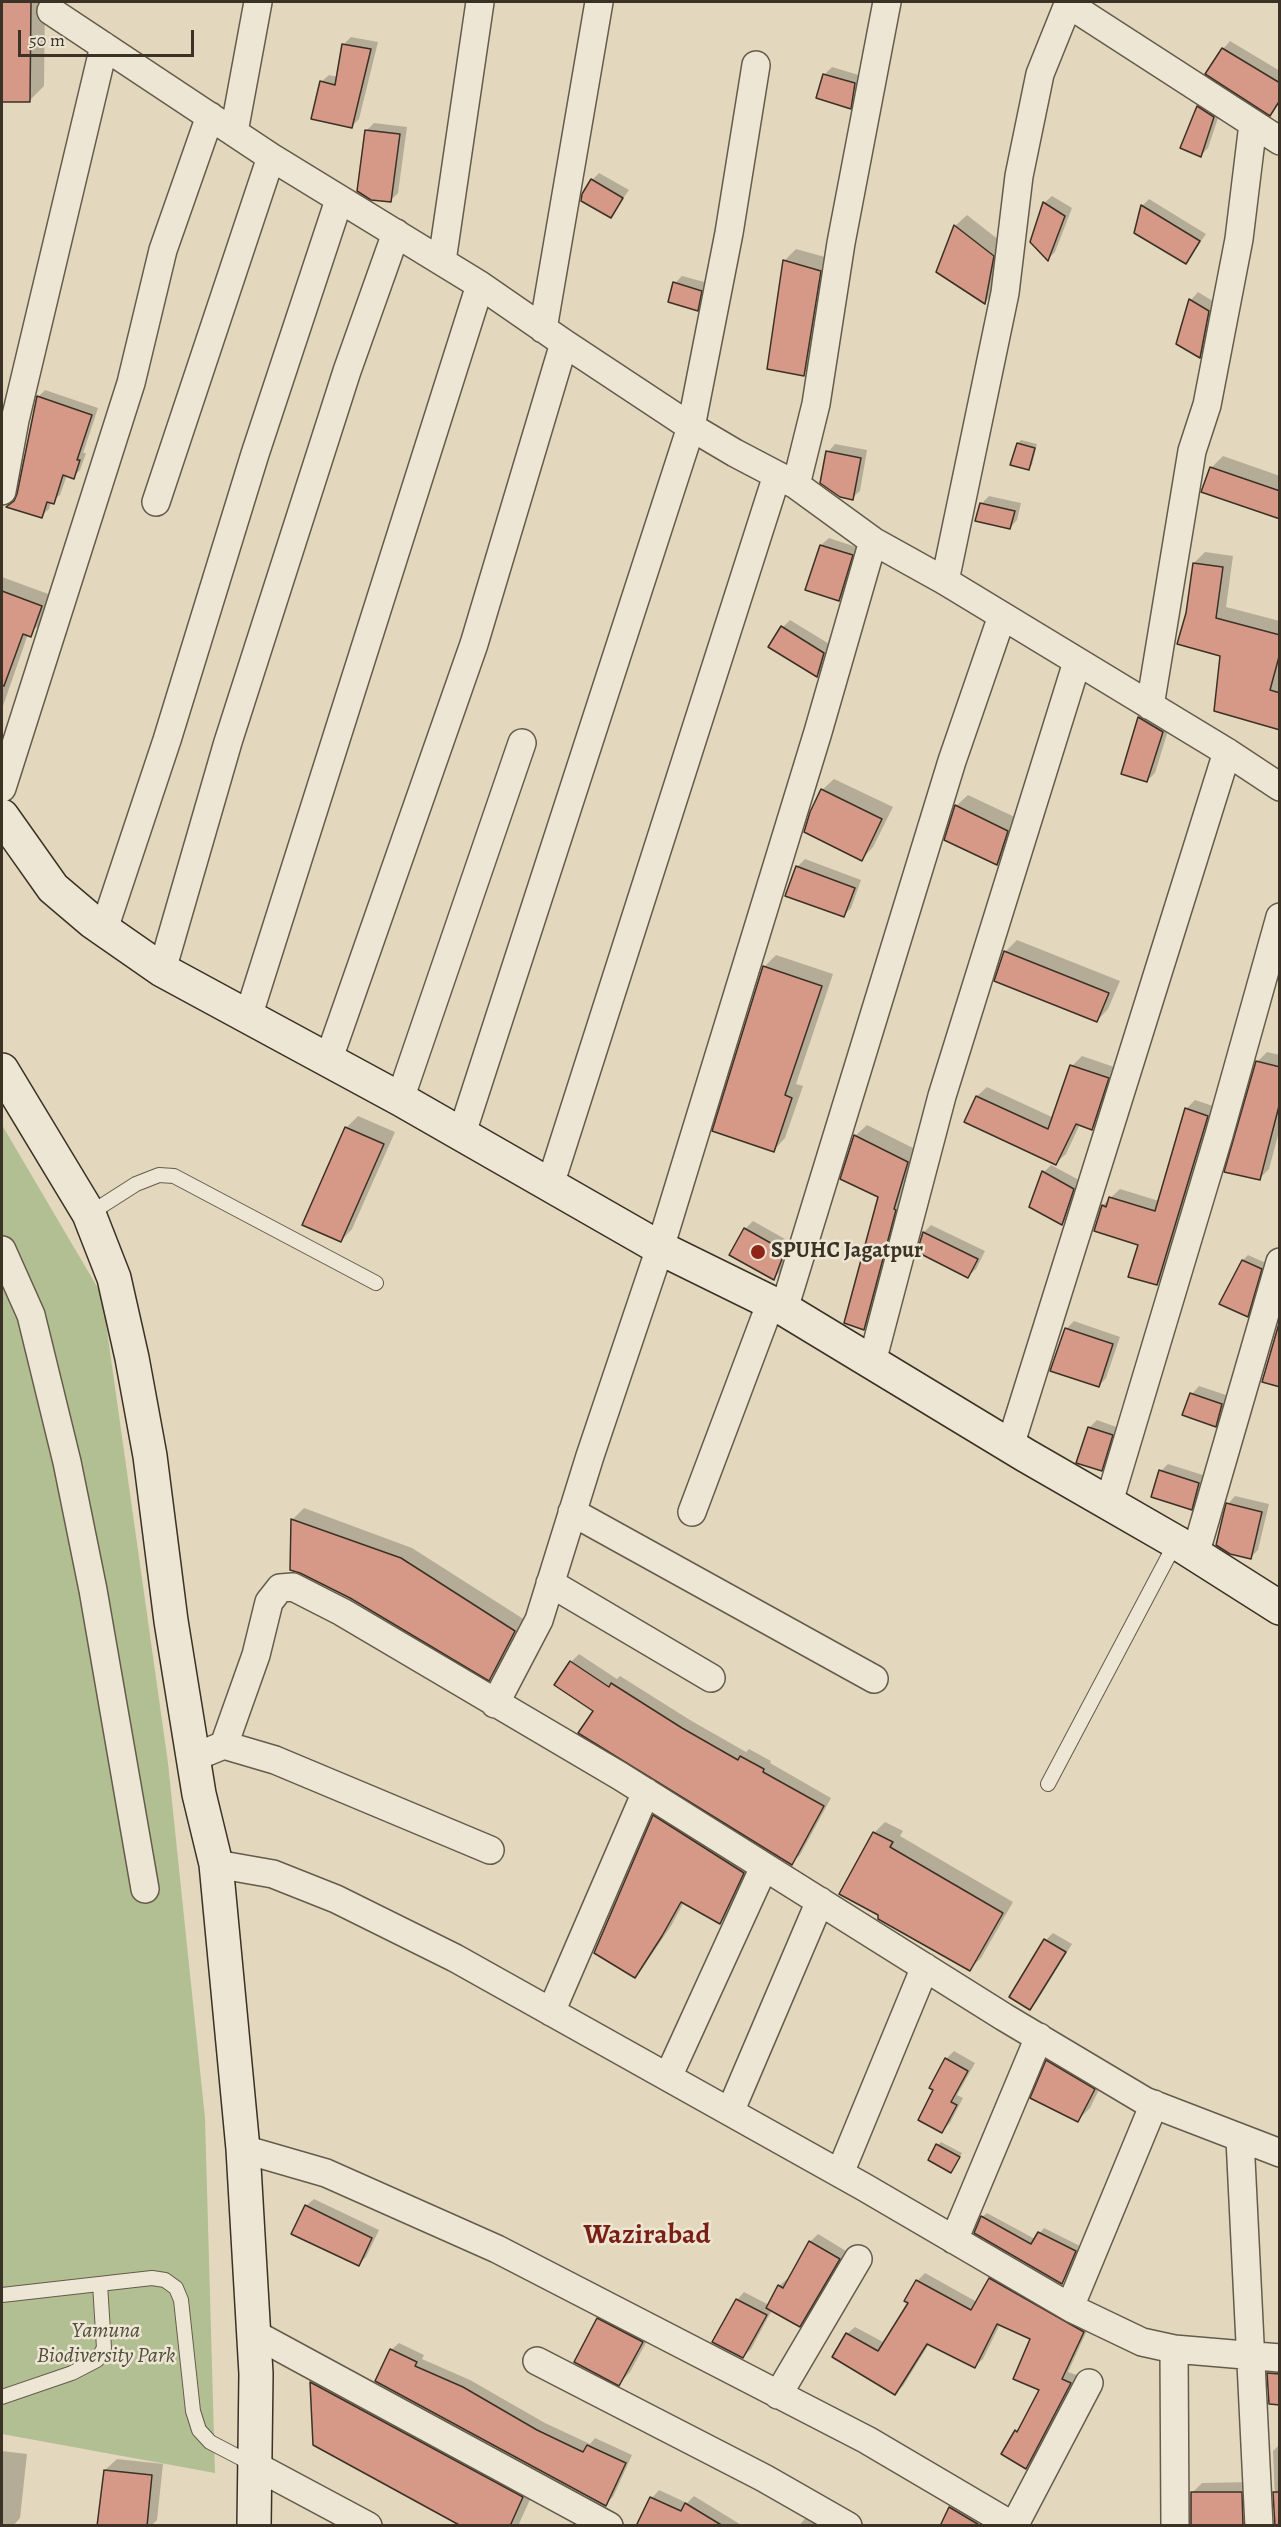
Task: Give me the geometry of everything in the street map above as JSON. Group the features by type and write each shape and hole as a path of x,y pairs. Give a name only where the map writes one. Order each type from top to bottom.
{"street":[{"path":"234,132 258,2"},
{"path":"442,261 480,2"},
{"path":"328,1061 474,644 554,336 599,2"},
{"path":"549,1185 787,480 816,404 841,243 887,2"},
{"path":"945,581 1005,293 1019,176 1040,74 1069,3 1280,141"},
{"path":"51,11 271,157 480,285 691,427 787,480 873,541 945,581 1227,752 1280,787"},
{"path":"2,491 15,420 104,46"},
{"path":"461,1136 691,427 729,233 756,65"},
{"path":"2,788 130,382 164,250 210,116"},
{"path":"1150,706 1192,452 1207,405 1239,239 1253,124"},
{"path":"156,502 271,157"},
{"path":"104,929 167,740 255,454 339,200"},
{"path":"162,970 228,742 346,371 396,233"},
{"path":"248,1017 480,285"},
{"path":"495,1704 538,1620 660,1248 818,732 873,541"},
{"path":"692,1512 778,1306 952,761 1002,616"},
{"path":"872,1362 942,1096 1077,662"},
{"path":"400,1099 522,742"},
{"path":"1010,1446 1227,752"},
{"path":"2,816 53,888 104,929 162,970 400,1099 660,1248 778,1306 1010,1446 1109,1502 1280,1608"},
{"path":"1109,1502 1219,1135 1280,917"},
{"path":"2,1070 89,1214 114,1278 150,1456 171,1621 209,1751"},
{"path":"2,1250 31,1315 67,1462 93,1590 145,1889"},
{"path":"1186,1549 1280,1262"},
{"path":"572,1512 874,1679"},
{"path":"550,1583 711,1678"},
{"path":"254,2526 256,2374 243,2149 216,1863 199,1794 209,1751 256,1655 269,1602 280,1588 293,1587 342,1612 646,1792 925,1967 1145,2101 1280,2153"},
{"path":"209,1751 275,1760 490,1850"},
{"path":"551,2012 646,1792"},
{"path":"216,1863 273,1874 336,1899 455,1958 840,2173 1070,2307 1142,2342 1174,2349 1280,2358"},
{"path":"668,2077 765,1867"},
{"path":"730,2112 820,1901"},
{"path":"840,2173 925,1967"},
{"path":"954,2240 1039,2037"},
{"path":"1070,2307 1154,2104"},
{"path":"1240,2139 1259,2526"},
{"path":"243,2149 326,2172 497,2249 867,2440 1014,2526 1089,2382"},
{"path":"778,2395 858,2259"},
{"path":"254,2333 609,2526"},
{"path":"1174,2349 1176,2526"},
{"path":"537,2361 764,2478 848,2526"},
{"path":"255,2465 368,2526"}],"lane":[{"path":"89,1214 136,1184 159,1175 174,1176 376,1283"},
{"path":"1048,1784 1186,1549"},
{"path":"2,2295 152,2278 165,2280 176,2288 181,2300 193,2411 199,2430 210,2442 255,2465"},
{"path":"2,2397 72,2373 96,2360 104,2348 100,2284"}],"green space":[{"name":"Yamuna Biodiversity Park","path":"2,1125 102,1295 168,1763 205,2118 215,2473 2,2434"}],"building":[{"path":"2,2 31,2 30,102 2,102"},
{"path":"342,44 371,49 352,128 311,119 320,81 335,85"},
{"path":"1222,48 1280,83 1280,100 1270,116 1205,74"},
{"path":"823,74 855,83 851,109 816,98"},
{"path":"1197,106 1214,117 1201,157 1180,148"},
{"path":"365,130 400,134 391,202 371,200 357,191"},
{"path":"591,179 623,198 611,218 581,201 582,194"},
{"path":"1043,202 1065,216 1048,261 1030,242"},
{"path":"1141,205 1200,241 1186,264 1134,233"},
{"path":"954,225 994,256 985,304 936,272"},
{"path":"783,260 821,271 804,376 767,369"},
{"path":"673,282 702,291 698,311 668,302"},
{"path":"1189,299 1209,311 1200,358 1176,344"},
{"path":"37,396 92,415 77,460 80,460 74,479 63,475 54,504 47,502 42,518 6,507 14,501 17,494"},
{"path":"1017,443 1035,448 1029,470 1010,465"},
{"path":"826,451 861,458 853,500 840,497 820,483"},
{"path":"1210,467 1280,491 1280,519 1201,492"},
{"path":"980,503 1015,511 1010,529 975,521"},
{"path":"820,545 853,555 839,601 805,590"},
{"path":"1193,563 1223,567 1216,618 1280,635 1280,653 1270,690 1280,693 1280,730 1214,711 1220,656 1177,644 1186,613"},
{"path":"2,591 42,606 31,637 23,634 4,686 2,685"},
{"path":"781,626 824,653 817,677 768,647"},
{"path":"1138,717 1163,732 1147,782 1121,774"},
{"path":"821,789 882,819 862,861 804,832"},
{"path":"955,805 1008,831 997,865 944,840"},
{"path":"796,866 855,888 844,917 785,896"},
{"path":"1004,951 1109,993 1097,1022 994,981"},
{"path":"763,966 822,986 785,1095 792,1098 774,1152 712,1131"},
{"path":"1256,1061 1280,1067 1280,1102 1260,1180 1224,1172"},
{"path":"1070,1065 1109,1078 1092,1130 1076,1124 1056,1165 964,1122 976,1096 1048,1129"},
{"path":"1185,1108 1208,1116 1157,1285 1128,1277 1138,1245 1094,1231 1102,1205 1106,1207 1109,1197 1155,1211"},
{"path":"345,1127 384,1144 341,1242 302,1225"},
{"path":"854,1135 908,1162 864,1330 844,1323 878,1197 840,1179"},
{"path":"1042,1171 1074,1189 1062,1225 1029,1207"},
{"path":"744,1228 785,1251 774,1280 729,1255"},
{"path":"923,1232 978,1259 968,1278 917,1252"},
{"path":"1242,1260 1262,1269 1248,1317 1219,1304"},
{"path":"1280,1320 1280,1387 1262,1382"},
{"path":"1065,1328 1113,1344 1099,1387 1050,1371"},
{"path":"1190,1393 1222,1404 1216,1427 1182,1415"},
{"path":"1088,1427 1113,1435 1102,1471 1076,1463"},
{"path":"1159,1470 1199,1483 1192,1510 1151,1497"},
{"path":"1226,1503 1262,1512 1251,1559 1230,1554 1216,1545"},
{"path":"291,1519 401,1558 515,1631 489,1681 350,1598 290,1570"},
{"path":"570,1661 609,1687 611,1683 682,1728 738,1760 740,1756 764,1769 763,1772 824,1806 792,1865 578,1733 593,1711 554,1685"},
{"path":"653,1815 744,1873 720,1924 681,1902 635,1978 594,1953"},
{"path":"873,1832 893,1842 890,1847 1003,1913 970,1971 839,1894"},
{"path":"1044,1939 1066,1952 1030,2010 1009,1997"},
{"path":"945,2058 968,2071 951,2102 957,2105 942,2133 918,2120 933,2090 929,2088"},
{"path":"1046,2060 1095,2089 1078,2122 1030,2098"},
{"path":"936,2144 960,2157 951,2173 928,2160"},
{"path":"305,2205 372,2238 359,2266 291,2234"},
{"path":"981,2216 1031,2244 1038,2232 1076,2251 1062,2284 974,2233"},
{"path":"809,2241 840,2259 800,2327 766,2308 778,2285 783,2288"},
{"path":"989,2278 1084,2332 1062,2379 1071,2383 1026,2469 1001,2454 1015,2430 1017,2432 1039,2390 1013,2379 1030,2339 997,2324 975,2368 927,2344 895,2395 832,2357 846,2333 878,2351 908,2303 904,2301 916,2280 971,2310"},
{"path":"736,2299 767,2315 743,2358 712,2342"},
{"path":"597,2318 643,2342 619,2386 574,2362"},
{"path":"390,2349 417,2362 415,2366 463,2387 537,2430 583,2452 587,2445 626,2463 606,2506 375,2381"},
{"path":"1267,2373 1280,2374 1280,2405 1269,2404"},
{"path":"310,2382 523,2497 510,2526 461,2526 313,2445"},
{"path":"104,2470 152,2475 147,2526 97,2526"},
{"path":"1191,2492 1242,2492 1243,2526 1191,2526"},
{"path":"1273,2492 1280,2492 1280,2526 1275,2526"},
{"path":"650,2497 681,2511 685,2503 723,2526 636,2526"},
{"path":"949,2507 981,2526 940,2526"}],"place":[{"name":"SPUHC Jagatpur","path":"758,1252"}],"district":[{"name":"Wazirabad","path":"647,2236"}]}
